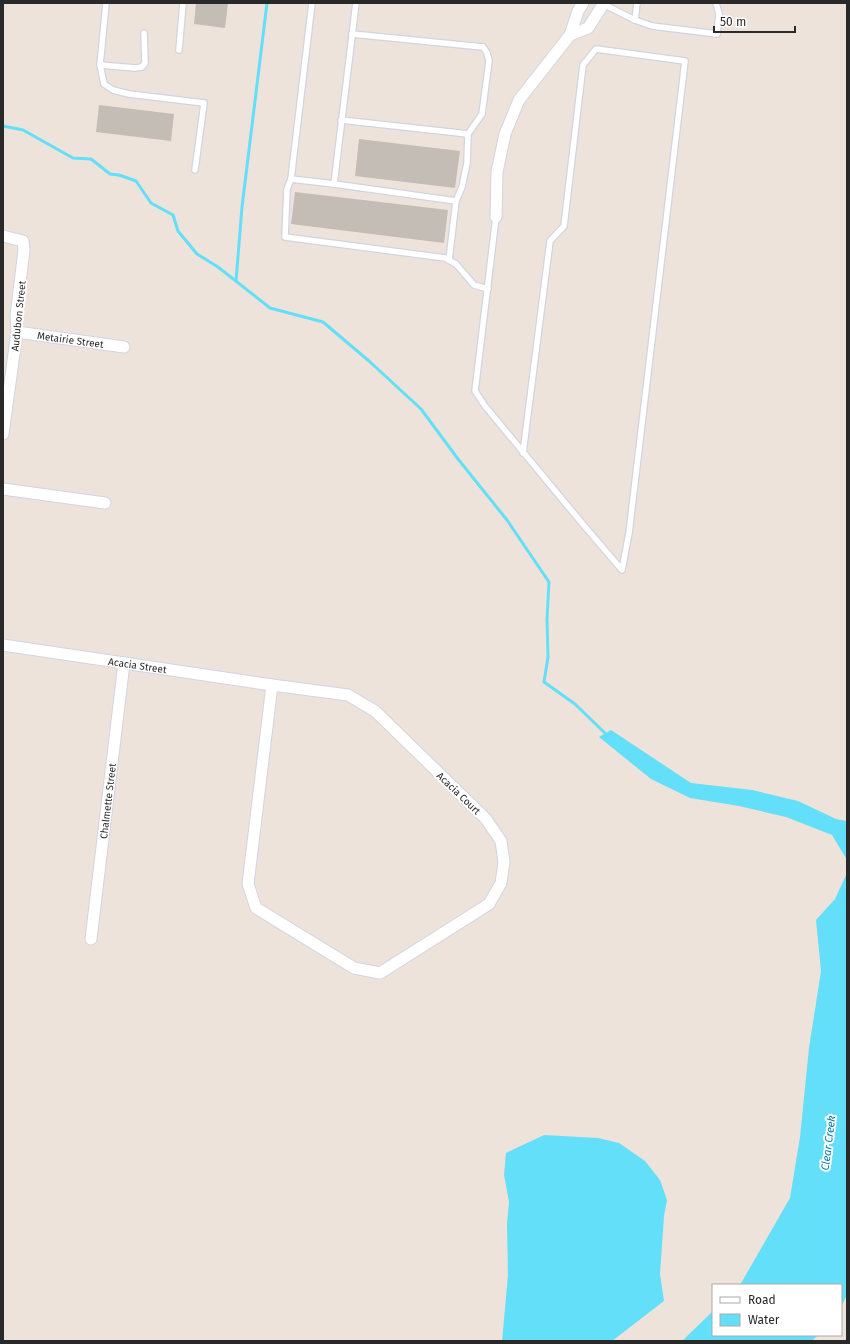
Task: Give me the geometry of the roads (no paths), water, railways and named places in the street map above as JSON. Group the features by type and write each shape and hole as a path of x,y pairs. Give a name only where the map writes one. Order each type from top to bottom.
{"street":[{"path":"496,217 497,172 505,134 519,100 570,35 578,11 583,3"},
{"path":"570,35 588,28 603,3"},
{"name":"Audubon Street","path":"3,236 23,241 24,250 16,316 17,332 3,434"},
{"name":"Metairie Street","path":"17,332 124,347"},
{"path":"3,488 105,503"},
{"name":"Acacia Street","path":"3,645 272,685"},
{"name":"Chalmette Street","path":"91,939 124,663"},
{"name":"Acacia Court","path":"272,685 348,695 375,711 486,819 502,841 504,862 501,883 489,904 380,973 354,968 256,908 248,884 272,685"}],"lane":[{"path":"106,3 100,65 104,84 113,90 129,94 204,103 195,170"},
{"path":"180,50 183,3"},
{"path":"312,3 291,179 287,189 285,237 445,258 456,264 474,284 488,289"},
{"path":"334,184 356,3"},
{"path":"603,3 635,20 652,26 717,34 719,14 716,3"},
{"path":"635,20 637,3"},
{"path":"100,65 135,68 142,67 145,63 144,33"},
{"path":"352,34 483,47 487,53 489,61 482,114 468,134 466,169 462,187 456,201 449,260"},
{"path":"496,217 475,390 485,406 523,453 622,570 629,533 685,61 596,49 583,65 564,226 550,241 523,453"},
{"path":"341,120 468,134"},
{"path":"291,179 456,201"}],"water":[{"path":"611,730 691,783 752,790 798,801 836,819 847,821 847,860 832,835 786,817 739,806 690,798 651,779 599,737"},
{"name":"Clear Creek","path":"847,873 847,1295 842,1305 842,1284 741,1284 790,1198 800,1137 809,1048 821,971 816,920 835,899"},
{"path":"544,1135 598,1138 619,1143 645,1161 660,1180 667,1200 664,1216 660,1274 664,1301 612,1341 502,1341 508,1275 507,1224 509,1202 504,1175 506,1153"},
{"path":"712,1312 712,1336 817,1336 812,1341 682,1341"}],"waterway":[{"path":"236,281 242,207 267,3"},
{"path":"3,126 23,130 73,158 91,159 110,174 119,175 136,181 151,203 173,215 178,231 197,254 218,267 270,308 323,322 369,361 421,409 458,459 507,520 549,582 547,619 548,657 544,682 575,704 608,736"}]}
